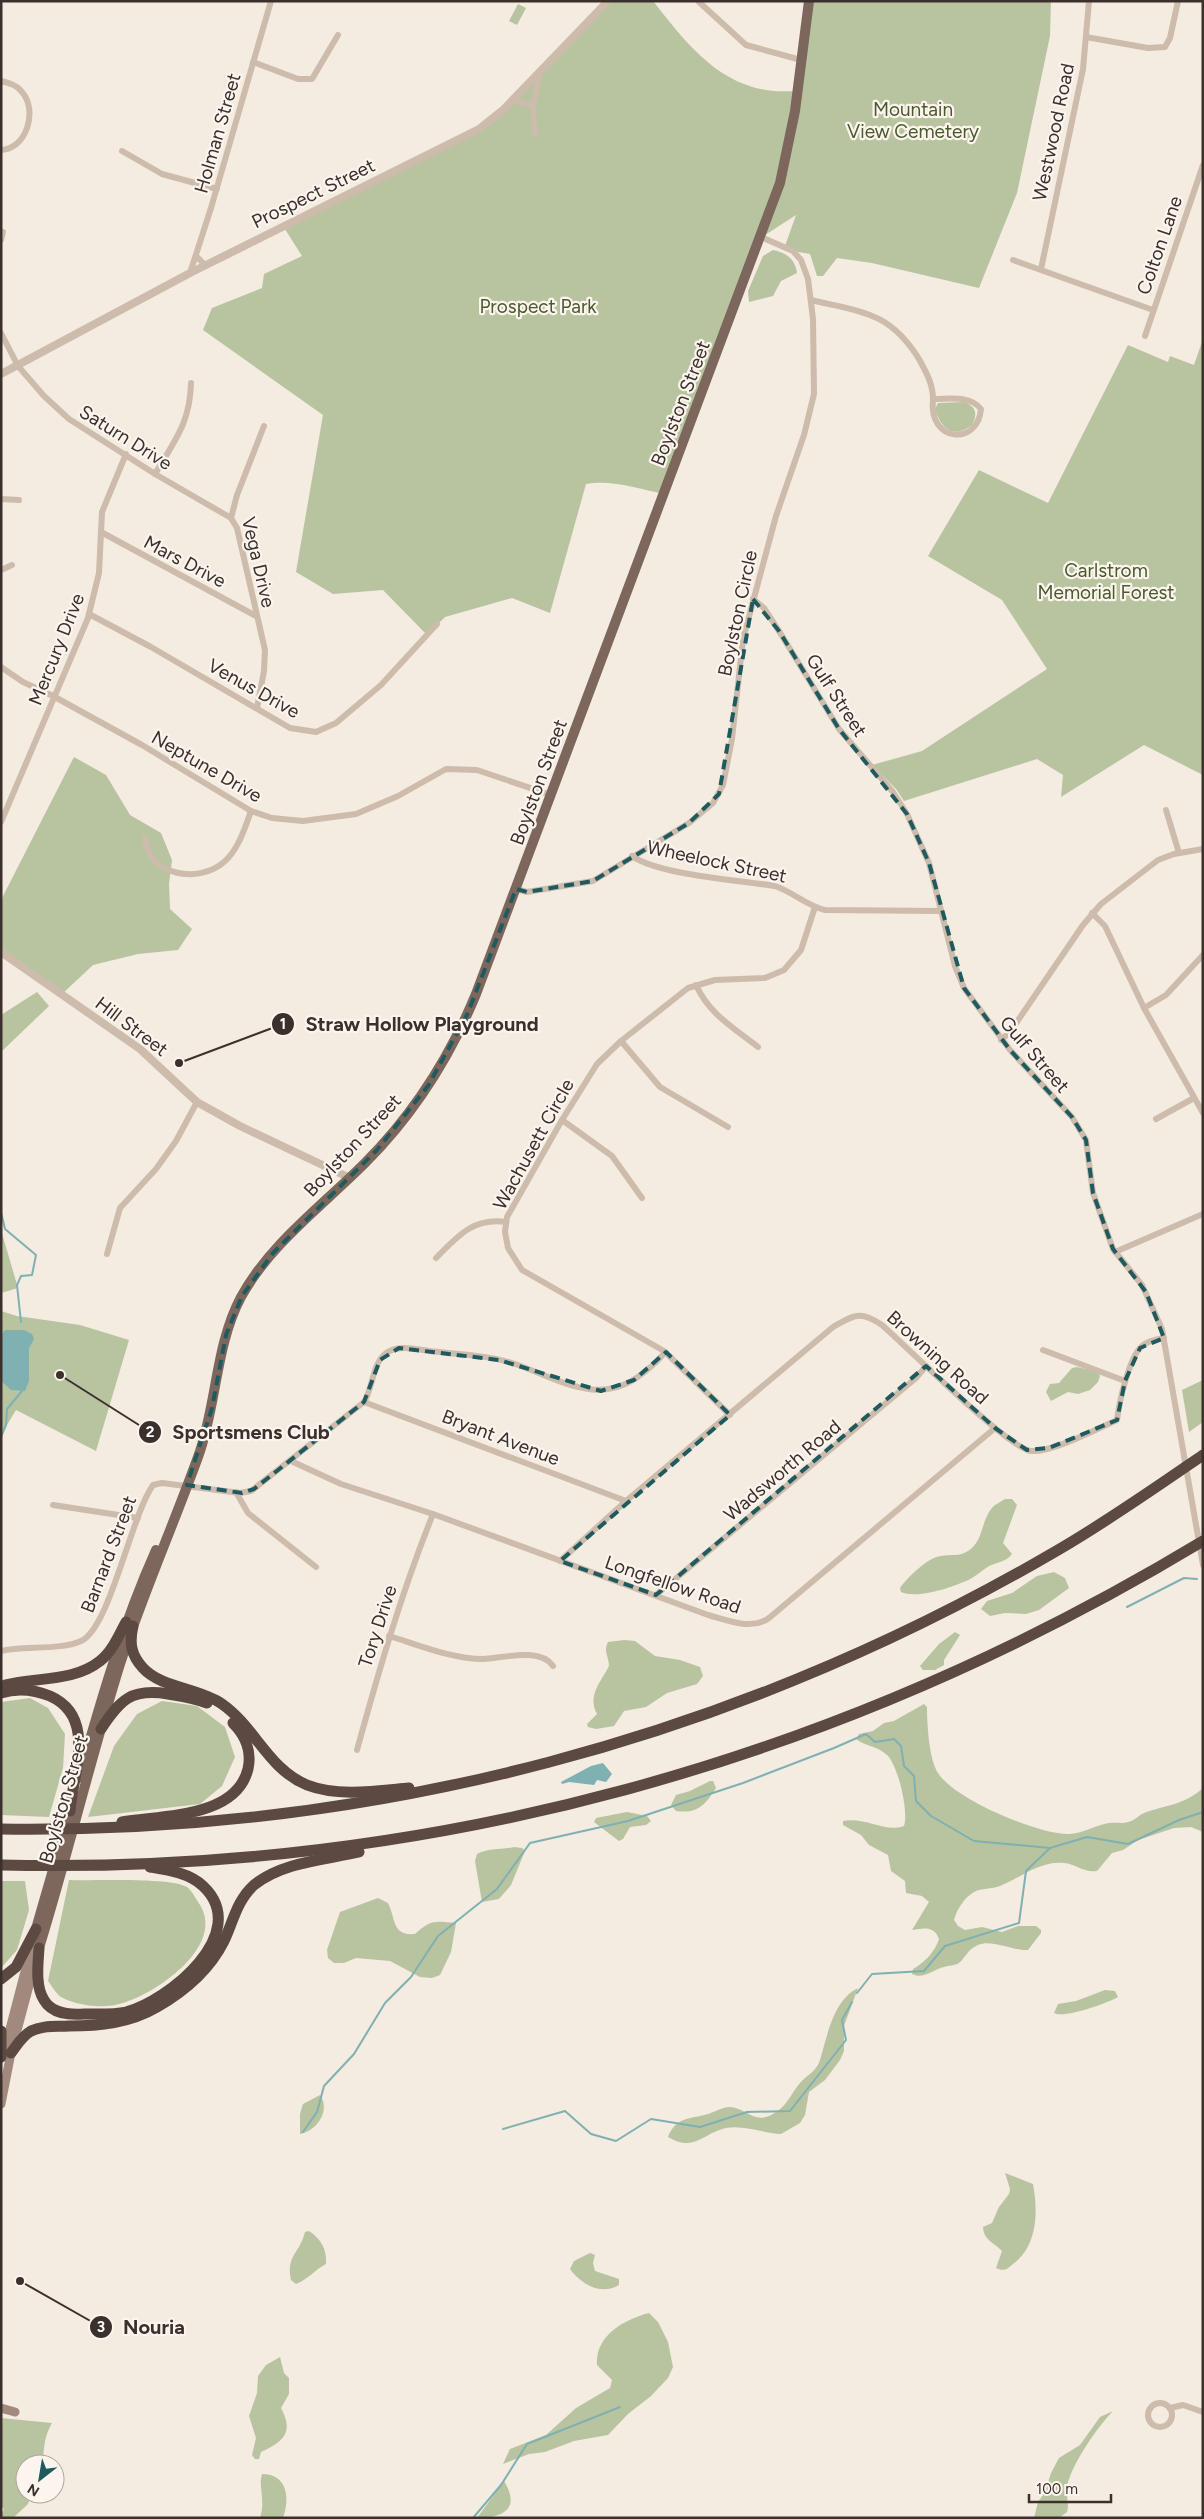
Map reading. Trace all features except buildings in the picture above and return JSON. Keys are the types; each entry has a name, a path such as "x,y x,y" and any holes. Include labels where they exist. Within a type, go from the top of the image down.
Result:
{"highway":[{"path":"1,1829 82,1830 164,1826 275,1816 367,1803 458,1785 565,1759 634,1739 718,1710 838,1662 927,1621 1005,1580 1084,1534 1202,1456"},
{"path":"4,2057 24,2036 35,2029 51,2026 114,2023 133,2018 168,2001 195,1981 208,1966 223,1942 244,1896 268,1876 302,1864 606,1795 698,1769 802,1734 924,1686 1012,1647 1099,1602 1203,1541"},
{"path":"130,1624 130,1643 134,1657 145,1670 155,1677 200,1692 222,1704 244,1724 278,1766 295,1780 313,1787 341,1791 458,1785"},
{"path":"1,1686 70,1675 92,1667 107,1654 130,1624"},
{"path":"1,1693 18,1690 39,1693 56,1699 69,1710 76,1722 80,1735 78,1787 70,1811"},
{"path":"82,1830 216,1806 237,1791 244,1780 249,1765 246,1743 235,1725 213,1706 190,1698 151,1692 137,1694 121,1702 101,1730"},
{"path":"1,1824 52,1830"},
{"path":"1,1865 136,1864 293,1853 439,1832"},
{"path":"39,1948 38,1977 40,1993 49,2007 62,2013 98,2014 126,2012 152,2002 185,1978 202,1960 213,1940 217,1921 213,1902 204,1887 191,1878 172,1871 136,1864"},
{"path":"1,1871 49,1866"},
{"path":"1,1979 16,1967 40,1930"},
{"path":"1,2031 4,2057"}],"main road":[{"name":"Boylston Street","path":"1,2104 4,2057 111,1667 130,1624 160,1541 177,1509 204,1438 226,1334 242,1296 273,1253 350,1178 400,1124 447,1056 471,1006 762,237 785,170 809,1"},
{"name":"Boylston Street","path":"78,1787 101,1730 130,1624"},
{"name":"Boylston Street","path":"4,2057 39,1948 40,1930 70,1811"},
{"path":"1,2408 15,2412"}],"street":[{"name":"Holman Street","path":"190,273 217,189 271,1"},
{"name":"Prospect Street","path":"1,374 205,265 479,129 513,100 608,1"},
{"path":"698,1 746,45 769,53 802,60"},
{"name":"Westwood Road","path":"1041,269 1080,83 1086,37 1088,1"},
{"path":"1086,37 1148,48 1165,47 1170,38 1178,1"},
{"path":"253,62 298,79 312,79 338,35"},
{"path":"535,134 533,106 540,72"},
{"path":"1,81 18,87 23,92 30,111 28,126 22,140 12,149 1,150"},
{"path":"513,100 533,106"},
{"path":"122,151 162,174 217,189"},
{"name":"Colton Lane","path":"1145,336 1203,165"},
{"path":"1,240 3,232"},
{"name":"Boylston Circle","path":"516,889 527,892 584,884 689,823 720,794 732,739 740,660 753,599 776,516 811,410 814,363 808,279 798,256 785,246 762,237"},
{"path":"196,256 205,265"},
{"path":"1013,260 1153,310"},
{"path":"811,300 867,313 888,323 906,339 927,372 933,392 932,416 942,430 950,434 960,434 970,431 976,425 981,410 971,400 933,399"},
{"name":"Saturn Drive","path":"1,334 18,366 44,396 69,420 126,454 155,474 231,518"},
{"path":"155,474 187,420 191,404 191,383"},
{"name":"Vega Drive","path":"257,708 264,671 265,650 236,528 231,518 237,495 264,426"},
{"name":"Mercury Drive","path":"1,822 89,614 99,573 105,500 126,454"},
{"path":"1,499 19,500"},
{"name":"Mars Drive","path":"101,532 256,616"},
{"path":"1,570 12,565"},
{"name":"Gulf Street","path":"753,599 764,608 839,730 900,802 919,838 929,863 959,981 1001,1040 1072,1117 1083,1134 1088,1149 1094,1198 1115,1252 1146,1292 1158,1317 1164,1338 1203,1565"},
{"name":"Venus Drive","path":"89,614 294,730 310,732 320,731 336,723 380,685 437,624"},
{"name":"Neptune Drive","path":"1,667 23,682 53,696 142,745 251,811 272,818 303,821 356,814 398,796 438,772 456,768 494,774 552,795"},
{"path":"1166,810 1179,853"},
{"path":"145,838 148,852 164,868 184,875 204,873 216,868 231,854 251,811"},
{"path":"1001,1040 1010,1032 1092,913 1111,895 1149,866 1179,853 1203,849"},
{"name":"Wheelock Street","path":"632,856 642,862 674,870 775,886 788,891 815,907 835,911 941,911"},
{"name":"Wachusett Circle","path":"730,1415 665,1352 522,1270 508,1248 506,1222 514,1202 595,1066 621,1041 676,996 696,985 715,980 760,979 784,970 801,950 815,907"},
{"path":"1092,913 1105,926 1144,1008 1203,1113"},
{"name":"Hill Street","path":"1,952 138,1047 197,1102 251,1131 350,1178"},
{"path":"1144,1008 1173,988 1203,955"},
{"path":"696,985 703,1000 712,1011 758,1046"},
{"path":"621,1041 660,1087 728,1127"},
{"path":"1156,1119 1194,1098"},
{"path":"107,1254 120,1208 156,1169 176,1141 197,1102"},
{"path":"562,1120 612,1156 642,1198"},
{"path":"1115,1252 1203,1214"},
{"path":"436,1258 470,1226 488,1221 506,1222"},
{"name":"Browning Road","path":"560,1561 626,1501 833,1327 854,1316 866,1316 882,1325 995,1428 1024,1450 1037,1451 1049,1448 1117,1420 1125,1381 1142,1346 1164,1338"},
{"path":"186,1485 236,1492 251,1491 364,1402 380,1360 386,1354 399,1348 499,1360 584,1389 601,1391 614,1389 634,1380 656,1363 665,1352"},
{"path":"1043,1350 1125,1381"},
{"name":"Wadsworth Road","path":"656,1596 916,1378 926,1366"},
{"name":"Bryant Avenue","path":"364,1402 626,1501"},
{"name":"Longfellow Road","path":"291,1461 342,1484 433,1514 656,1596 736,1623 754,1624 763,1622 995,1428"},
{"name":"Barnard Street","path":"1,1651 81,1642 89,1636 99,1621 152,1485 162,1482 186,1485"},
{"path":"236,1492 248,1513 316,1567"},
{"path":"53,1505 138,1518"},
{"name":"Tory Drive","path":"357,1750 389,1636 412,1566 433,1514"},
{"path":"389,1636 462,1656 481,1659 539,1657 550,1662 553,1666"},
{"path":"1170,2408 1183,2405 1203,2412"}],"highlighted area":[{"path":"753,599 779,631 839,729 907,814 929,863 964,988 1010,1050 1072,1117 1086,1140 1093,1193 1113,1249 1146,1292 1164,1338 1140,1348 1125,1381 1117,1420 1049,1448 1027,1450 995,1428 926,1366 656,1595 560,1561 730,1415 666,1352 634,1380 601,1391 499,1360 399,1348 380,1360 364,1402 254,1489 242,1493 187,1485 212,1408 226,1335 242,1296 273,1253 376,1151 428,1086 467,1015 516,889 527,892 593,881 689,823 719,794"}],"green space":[{"name":"Prospect Park","path":"608,1 653,1 688,44 702,57 731,78 766,90 797,91 809,1 1051,1 1050,36 1017,193 979,288 872,263 837,258 823,276 817,276 810,254 793,251 785,246 796,215 762,237 665,494 615,484 586,484 550,613 512,598 445,617 427,635 383,590 333,594 296,572 323,415 203,330 212,308 262,288 264,274 302,256 283,226 479,129"},
{"path":"518,4 526,8 517,25 509,21"},
{"path":"773,250 790,257 797,273 781,281 773,296 749,302 748,291 763,256"},
{"name":"Carlstrom Memorial Forest","path":"1203,339 1203,775 1144,745 1061,797 1063,775 1037,759 904,801 896,789 872,765 922,751 1047,669 1002,600 928,556 979,470 1048,503 1128,345 1168,362 1170,356 1194,365"},
{"path":"965,402 972,406 975,411 972,425 959,432 948,430 937,416 935,409 938,403"},
{"path":"74,757 106,775 130,815 161,833 172,860 169,884 170,909 192,929 178,950 138,954 93,965 62,994 1,952 1,900"},
{"path":"37,992 49,1006 1,1052 1,1015"},
{"path":"1,1230 18,1288 1,1293"},
{"path":"1,1311 17,1316 80,1325 129,1340 96,1451 16,1410 1,1435"},
{"path":"1077,1367 1098,1372 1100,1376 1098,1382 1090,1390 1078,1394 1068,1392 1051,1401 1046,1392 1050,1384 1059,1383 1072,1368"},
{"path":"1203,1380 1203,1422 1189,1432 1182,1390"},
{"path":"1005,1499 1012,1499 1017,1505 1003,1543 1012,1554 1010,1557 989,1566 969,1580 951,1587 934,1592 916,1594 901,1592 900,1588 908,1579 930,1560 941,1556 961,1554 973,1547 980,1536 988,1513 995,1505"},
{"path":"1054,1572 1065,1578 1069,1588 1039,1610 1026,1614 1005,1613 990,1616 981,1609 987,1601 1012,1593 1037,1576"},
{"path":"955,1632 960,1635 944,1660 944,1665 935,1670 923,1670 920,1666 939,1644"},
{"path":"635,1641 655,1656 680,1660 700,1667 703,1676 697,1684 667,1693 646,1707 624,1711 614,1726 596,1729 588,1727 587,1724 597,1714 594,1707 596,1689 609,1666 606,1651 608,1642"},
{"path":"30,1698 48,1708 65,1734 63,1768 49,1817 1,1815 1,1702"},
{"path":"162,1701 197,1706 225,1727 235,1757 222,1786 200,1804 88,1817 114,1746 137,1714"},
{"path":"924,1704 927,1707 932,1759 938,1773 961,1794 998,1814 1038,1829 1055,1833 1074,1834 1104,1824 1130,1821 1144,1813 1189,1798 1203,1788 1203,1832 1191,1827 1174,1828 1138,1840 1123,1850 1112,1853 1097,1871 1088,1871 1064,1863 1047,1864 1000,1886 970,1894 961,1904 954,1920 958,1926 965,1930 982,1927 1002,1932 1018,1926 1036,1926 1041,1930 1041,1933 1028,1950 990,1943 978,1945 971,1949 957,1964 916,1976 912,1974 913,1969 932,1953 939,1939 929,1929 912,1930 929,1902 922,1896 906,1893 905,1881 891,1871 888,1855 869,1845 861,1835 843,1825 843,1821 860,1821 889,1828 904,1826 905,1810 902,1789 891,1760 883,1752 856,1739 859,1734 873,1731 884,1723 894,1721"},
{"path":"713,1781 716,1788 700,1807 684,1812 676,1811 671,1805 676,1795 690,1791"},
{"path":"627,1812 647,1816 651,1821 646,1825 630,1827 623,1839 619,1841 594,1822 596,1818"},
{"path":"514,1847 522,1848 525,1851 511,1885 499,1899 482,1902 475,1861 477,1854"},
{"path":"69,1880 148,1881 178,1884 187,1887 198,1902 205,1918 204,1933 197,1949 186,1963 156,1988 126,2002 111,2006 95,2006 70,2001 61,1997 48,1981"},
{"path":"1,1881 25,1881 29,1910 17,1950 1,1968"},
{"path":"378,1898 388,1903 398,1929 407,1934 415,1934 429,1923 456,1923 451,1952 440,1975 432,1978 420,1977 390,1961 356,1958 344,1963 334,1963 328,1958 327,1950 340,1912"},
{"path":"858,1988 844,2026 844,2051 840,2060 825,2080 809,2092 805,2115 800,2123 781,2134 733,2127 718,2130 692,2143 677,2141 668,2137 675,2125 680,2122 724,2108 737,2108 758,2117 771,2115 779,2110 800,2083 817,2067 837,2010 842,2001"},
{"path":"1105,1990 1115,1991 1118,1997 1076,2012 1066,2014 1054,2013 1058,2004 1076,2001"},
{"path":"320,2095 324,2107 320,2119 312,2129 300,2134 300,2114 303,2104"},
{"path":"1005,2173 1033,2184 1036,2205 1032,2238 1027,2248 1021,2257 1007,2269 1002,2270 996,2268 1002,2251 987,2238 983,2227 992,2223 999,2207 1009,2194 1010,2189"},
{"path":"309,2231 317,2237 322,2245 326,2264 296,2284 291,2280 290,2265 305,2232"},
{"path":"590,2253 595,2255 593,2263 595,2271 619,2279 619,2285 612,2288 598,2289 586,2284 570,2269 574,2261"},
{"path":"649,2313 658,2322 668,2342 673,2367 668,2378 651,2396 628,2414 608,2435 574,2441 545,2452 529,2454 503,2464 510,2449 546,2435 576,2408 610,2388 612,2380 597,2365 601,2346 612,2331 630,2320"},
{"path":"280,2357 284,2373 289,2378 289,2394 281,2408 287,2424 286,2430 281,2440 261,2452 259,2459 255,2459 252,2455 256,2438 249,2416 257,2393 258,2376 266,2365"},
{"path":"1113,2411 1093,2436 1070,2476 1067,2485 1067,2512 1059,2518 1034,2518 1038,2502 1045,2492 1051,2473 1059,2458 1080,2445 1100,2417"},
{"path":"1,2418 52,2423 46,2439 44,2454 15,2454 15,2504 28,2504 13,2518 3,2518 1,2515 4,2509 1,2506"},
{"path":"262,2474 277,2478 285,2489 286,2503 283,2518 260,2518 262,2512"},
{"path":"504,2481 511,2499 507,2510 495,2516 477,2518"}],"water":[{"path":"5,1330 24,1330 32,1334 34,1339 29,1348 29,1381 25,1391 11,1390 1,1381 1,1335"},
{"path":"603,1763 612,1774 606,1782 597,1780 594,1785 569,1782 562,1784 561,1782 591,1766"}],"waterway":[{"path":"1,1212 5,1229 36,1255 32,1275 21,1276 17,1285 21,1322"},
{"path":"1,1437 6,1425 7,1409 22,1391"},
{"path":"1127,1607 1184,1578 1197,1579"},
{"path":"303,2132 317,2112 324,2086 354,2054 385,2003 411,1977 438,1936 497,1889 530,1843 628,1821 743,1783 866,1734 875,1742 894,1739 901,1746 904,1766 914,1776 916,1801 931,1816 974,1841 1050,1848"},
{"path":"857,1993 872,1974 924,1971 945,1946 1019,1923 1026,1871 1050,1848 1087,1837 1128,1844 1179,1820 1203,1812"},
{"path":"503,2129 565,2111 591,2134 616,2141 651,2119 700,2127 747,2112 790,2111 846,2040 842,2020 852,2002"},
{"path":"473,2518 501,2485 527,2444 620,2407"}],"place":[{"name":"Straw Hollow Playground","path":"179,1063"},
{"name":"Sportsmens Club","path":"60,1375"},
{"name":"Nouria","path":"20,2281"}],"park label":[{"name":"Mountain View Cemetery","path":"913,120"}]}
